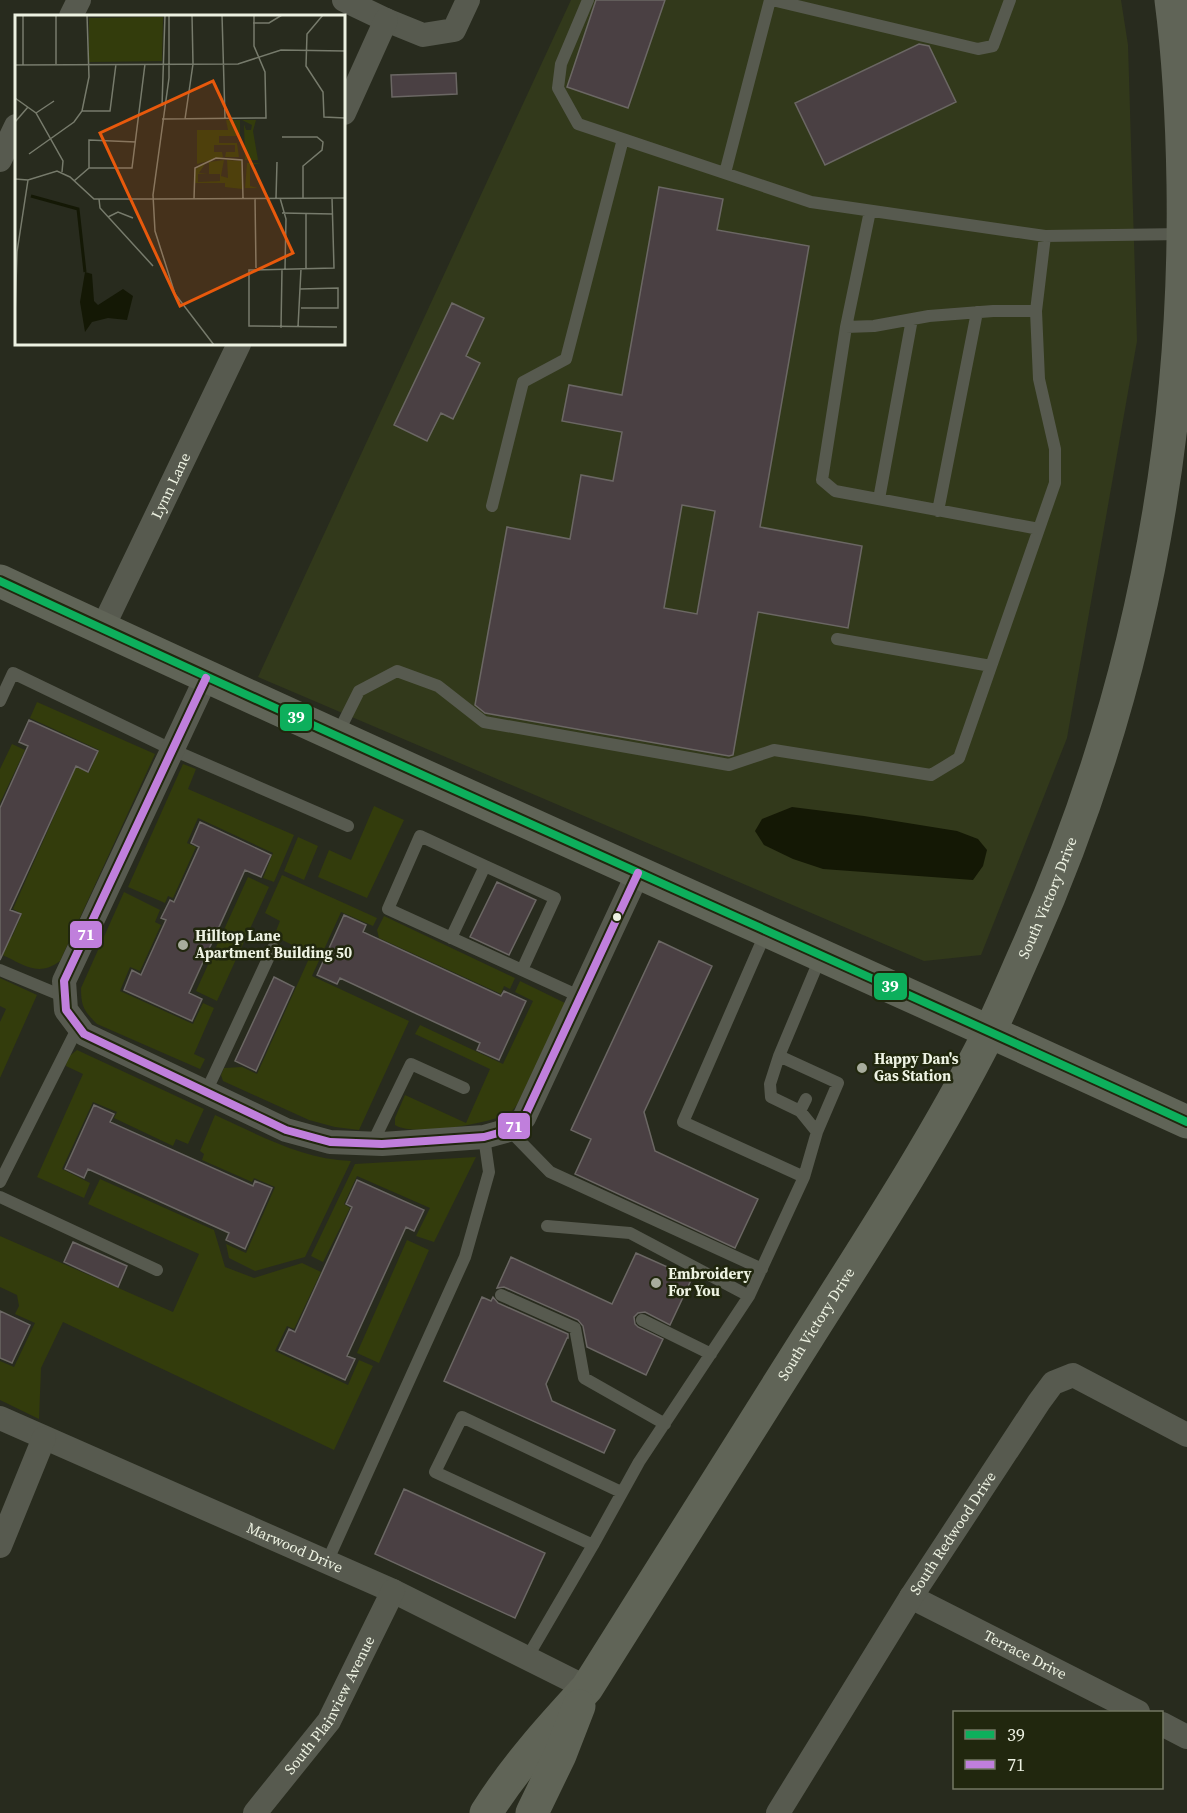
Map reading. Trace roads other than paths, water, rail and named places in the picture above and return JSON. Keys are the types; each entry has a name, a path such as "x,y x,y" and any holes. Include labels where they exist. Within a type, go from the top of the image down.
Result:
{"main road":[{"name":"South Victory Drive","path":"532,1813 560,1755 587,1688 922,1156 990,1031 1042,915 1085,806 1122,687 1139,619 1166,480 1175,405 1184,270 1184,234 1178,46 1171,0"},
{"path":"0,581 206,678 1187,1122"},
{"name":"South Victory Drive","path":"486,1813 503,1785 536,1743 587,1688"}],"street":[{"path":"72,15 79,0"},
{"path":"344,0 423,35 454,30 468,0"},
{"path":"345,111 386,20"},
{"path":"0,160 15,128"},
{"name":"Lynn Lane","path":"102,629 239,345"},
{"path":"206,678 64,981 66,1010 84,1034 286,1130 330,1142 372,1144 484,1137 509,1130 524,1119 638,873"},
{"name":"South Redwood Drive","path":"778,1813 911,1597 1053,1383 1074,1375 1187,1435"},
{"name":"Marwood Drive","path":"0,1418 393,1591 587,1688"},
{"path":"0,1546 44,1438"},
{"name":"South Plainview Avenue","path":"255,1813 329,1721 393,1591"},
{"name":"Terrace Drive","path":"911,1597 1134,1711"},
{"path":"1163,1725 1187,1737"}],"lane":[{"path":"588,0 561,64 558,88 578,124 811,202 1045,236 1184,234"},
{"path":"725,173 771,0 978,49 993,46 1010,0"},
{"path":"492,506 523,382 566,359 623,139"},
{"path":"870,211 846,327 822,480 835,491 1039,529"},
{"path":"336,736 359,691 397,671 438,686 484,722 729,765 774,750 931,775 959,758 1055,483 1055,450 1039,379 1036,311 1045,236"},
{"path":"846,327 874,326 928,315 1036,311"},
{"path":"938,511 977,312"},
{"path":"879,500 912,319"},
{"path":"837,639 991,666"},
{"path":"0,701 13,673 173,750 348,826"},
{"path":"522,970 555,897 420,836 388,909 581,997"},
{"path":"451,938 485,866"},
{"path":"766,930 683,1122 804,1177"},
{"path":"206,1092 273,948"},
{"path":"817,1132 800,1111 771,1097 770,1084 779,1056 821,955"},
{"path":"0,970 65,997"},
{"path":"0,1182 78,1027"},
{"path":"527,1658 639,1462 750,1296 804,1177 817,1132 838,1083 816,1076 779,1056"},
{"path":"372,1144 411,1064 464,1088"},
{"path":"800,1111 806,1099"},
{"path":"509,1130 550,1173 762,1269"},
{"path":"327,1562 465,1257 489,1172 484,1137"},
{"path":"0,1197 157,1270"},
{"path":"547,1226 630,1233 750,1296"},
{"path":"501,1295 575,1328 584,1378 665,1424"},
{"path":"642,1320 711,1354"},
{"path":"593,1545 435,1472 462,1417 621,1492"}],"place":[{"name":"Hilltop Lane Apartment Building 50","path":"183,945"},
{"name":"Happy Dan's Gas Station","path":"862,1068"},
{"name":"Embroidery For You","path":"656,1283"}]}
